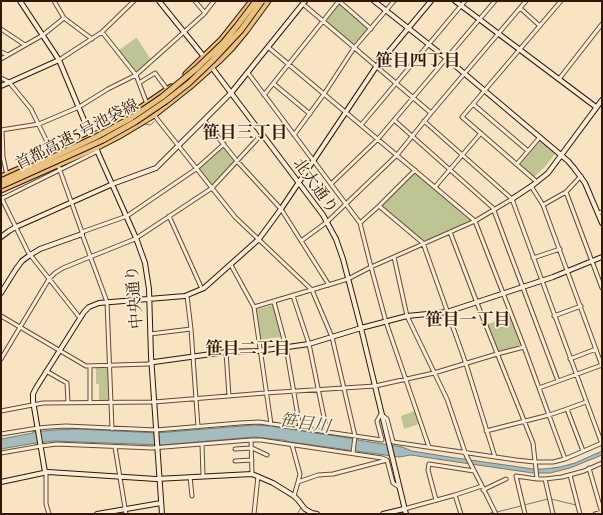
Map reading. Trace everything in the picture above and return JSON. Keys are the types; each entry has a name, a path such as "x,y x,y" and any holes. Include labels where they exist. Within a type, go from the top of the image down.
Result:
{"highway":[{"path":"165,99 167,89 184,76 222,39 252,1"},
{"path":"221,48 259,1"},
{"name":"首都高速5号池袋線","path":"1,181 96,137 131,118 162,97 186,79 218,48 259,1"},
{"name":"首都高速5号池袋線","path":"1,186 103,140 166,102 212,61 241,30 259,1"},
{"path":"102,137 151,105 192,85 232,48 268,1"},
{"path":"1,190 97,150 132,129 155,114 165,99 196,73"},
{"path":"1,177 91,137 154,102 157,104 158,108 155,114"},
{"path":"1,181 79,148 1,186"}],"street":[{"name":"中央通り","path":"21,1 60,60 91,137 136,238 147,269 151,363 157,448"},
{"path":"54,1 64,18 92,39"},
{"path":"1,86 60,60 102,32 134,1"},
{"name":"北大通り","path":"159,1 204,57 299,183 327,222 334,235 340,249 361,328 399,487"},
{"path":"195,1 205,13"},
{"path":"7,175 3,157 2,130 39,124 79,107 108,89 136,75 205,13 214,1"},
{"path":"264,94 274,84 288,64 339,1 371,29"},
{"path":"374,1 446,58 561,155 581,176 600,213 602,223"},
{"path":"294,135 324,94 354,48 394,1"},
{"path":"49,514 46,504 46,475 34,405 34,391 84,312 90,307 99,303 187,296 203,290 231,265 259,239 299,183 376,67 431,1"},
{"path":"455,1 596,107"},
{"path":"361,125 465,1"},
{"path":"331,184 378,139 495,1"},
{"path":"301,241 327,222 397,155 526,1"},
{"path":"537,182 462,117 561,1"},
{"path":"1,237 16,227 72,202 113,184 156,168 231,93 304,2 323,21 431,113"},
{"path":"520,8 540,26"},
{"path":"1,59 44,35 64,18"},
{"path":"559,79 602,24"},
{"path":"1,28 25,45"},
{"path":"102,32 136,75 151,105"},
{"path":"268,47 475,221 524,347 565,459"},
{"path":"1,52 8,55"},
{"path":"139,83 155,73 167,89"},
{"path":"248,73 360,223 386,322 429,447"},
{"path":"1,78 9,82 31,109 53,154"},
{"path":"274,84 310,114"},
{"path":"254,308 348,279 423,243 475,221 531,186 548,173 602,100"},
{"path":"473,104 528,151"},
{"path":"155,114 178,146 235,217 312,290 332,337 355,437 353,453"},
{"path":"204,120 237,161 281,209 329,285"},
{"path":"394,120 494,209 558,382"},
{"path":"1,434 38,428 66,426 156,431 259,422 382,440 377,421 381,414 387,419 393,442 466,454 535,463 553,462 565,459 602,444 512,198 424,121"},
{"path":"435,187 481,133"},
{"path":"1,359 49,279 55,273 63,268 136,238 212,188 262,134"},
{"path":"517,164 540,137"},
{"path":"1,293 19,265 30,255 40,249 126,216 196,169 224,144"},
{"path":"80,318 30,255 1,198 60,170 97,150"},
{"path":"58,165 106,302 112,429"},
{"path":"360,223 415,170"},
{"path":"543,205 566,192 581,176"},
{"path":"531,186 543,205 602,365 539,388"},
{"path":"566,192 602,288"},
{"path":"379,206 423,243 466,364 495,457"},
{"path":"169,216 203,290"},
{"path":"450,232 533,443 537,478"},
{"path":"533,258 560,249"},
{"path":"394,257 407,316 447,399 473,470 496,514"},
{"path":"1,316 86,366 148,364 193,356 226,352 260,352 309,344 407,316 447,312 542,281 602,257"},
{"path":"231,265 254,308 271,424"},
{"path":"187,296 191,329 198,427"},
{"path":"293,296 309,344 327,432"},
{"path":"274,302 286,347 300,428"},
{"path":"554,316 580,306"},
{"path":"150,334 191,329"},
{"path":"1,411 43,403 154,402 375,386 434,373 524,347"},
{"path":"570,359 596,350"},
{"path":"226,352 229,396"},
{"path":"90,366 90,403"},
{"path":"46,371 67,383 68,403"},
{"path":"486,431 549,415 586,402"},
{"path":"568,409 583,452"},
{"path":"250,440 252,474"},
{"path":"1,453 41,445 56,444 157,448 262,440 353,453 387,460"},
{"path":"202,444 204,476"},
{"path":"292,445 300,474 294,496"},
{"path":"115,447 126,512"},
{"path":"157,448 162,514"},
{"path":"235,449 252,448 267,455"},
{"path":"235,460 252,460"},
{"path":"298,482 318,475 333,474 387,460"},
{"path":"387,460 392,482 399,487 406,514"},
{"path":"525,514 516,476 545,479 570,475 602,463"},
{"path":"436,500 428,470 429,464 473,470"},
{"path":"589,468 602,513 595,514"},
{"path":"1,482 45,472 159,479 252,474 273,483 294,496 305,509 312,513 318,514"},
{"path":"570,475 580,514"},
{"path":"254,514 258,476"},
{"path":"190,477 192,496"},
{"path":"383,514 483,488 506,479"},
{"path":"545,479 553,514"},
{"path":"455,495 460,514"},
{"path":"97,514 126,512 161,503"}],"green space":[{"path":"340,4 368,28 355,45 353,45 326,20"},
{"path":"136,38 151,60 137,71 119,51"},
{"path":"539,141 541,141 555,154 544,168 534,177 520,165 520,163"},
{"path":"222,147 224,147 235,162 212,185 198,170"},
{"path":"415,170 475,221 423,243 379,206"},
{"path":"273,305 281,337 259,340 255,310"},
{"path":"511,317 522,346 498,353 487,324"},
{"path":"108,366 110,401 99,402 99,384 96,384 96,367"},
{"path":"415,411 419,424 404,429 401,416"}],"water":[{"name":"笹目川","path":"254,424 270,425 356,439 358,438 358,440 402,447 412,451 533,469 560,467 575,463 602,451 602,455 570,468 550,473 533,473 411,455 399,457 254,437 163,445 54,441 1,449 1,439 33,433 33,431 79,429 156,433"}],"waterway":[{"path":"100,149 145,124 150,125 154,122"},
{"path":"524,505 548,499"},
{"path":"551,499 576,505"},
{"path":"497,512 521,506"},
{"path":"297,514 301,508"},
{"path":"487,514 494,512"}],"district":[{"name":"笹目四丁目","path":"418,61"},
{"name":"笹目三丁目","path":"245,133"},
{"name":"笹目一丁目","path":"468,320"},
{"name":"笹目二丁目","path":"248,349"}]}
